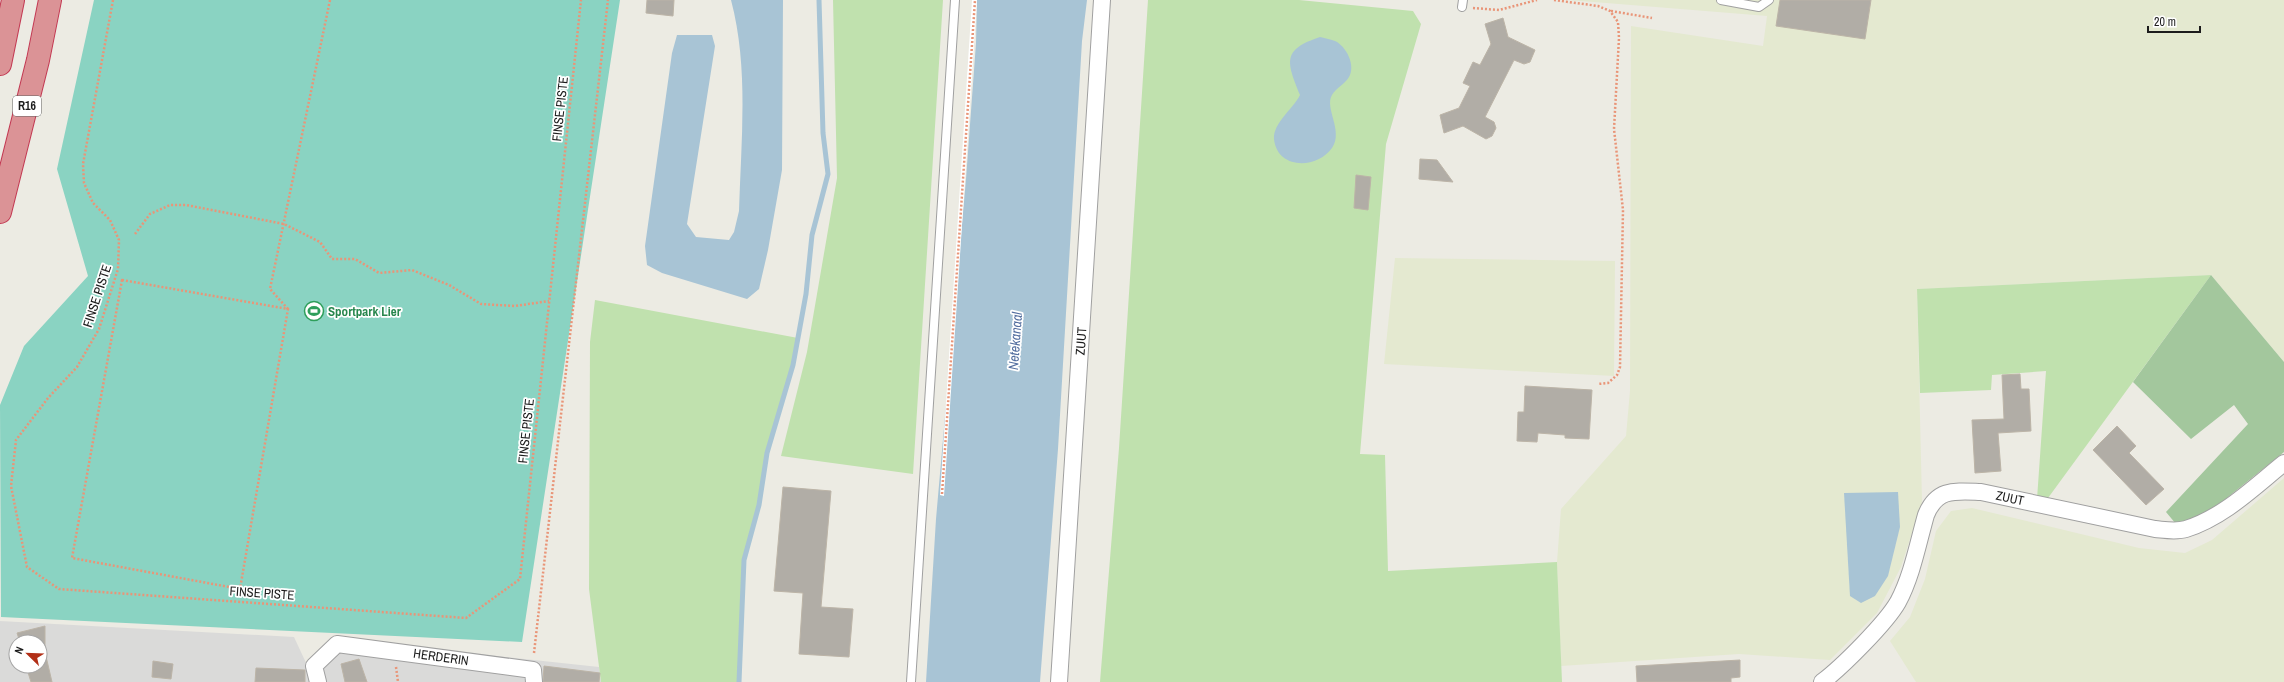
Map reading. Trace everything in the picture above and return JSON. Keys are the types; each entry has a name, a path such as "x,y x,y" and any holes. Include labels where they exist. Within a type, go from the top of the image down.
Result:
{"highway":[{"path":"0,64 13,0"},
{"name":"R16","path":"0,212 38,60 50,0"}],"street":[{"name":"ZUUT","path":"1059,682 1102,0"},
{"name":"ZUUT","path":"1822,682 1867,638 1897,603 1931,503 1942,495 1955,491 1981,492 2155,529 2173,531 2186,529 2208,519 2236,502 2284,463"},
{"name":"HERDERIN","path":"318,682 314,666 337,644 533,676"}],"lane":[{"path":"911,682 955,0"},
{"path":"1721,0 1759,6 1769,0"}],"path":[{"name":"FINSE PISTE","path":"112,0 83,164 84,183 93,203 110,220 119,240 118,269 98,329 77,367 48,398 16,440 11,486 27,567 59,589 466,618 520,579 581,0"},
{"path":"288,309 270,289 330,0"},
{"path":"533,676 608,0"},
{"path":"942,494 975,0"},
{"path":"1463,4 1499,10 1537,0"},
{"path":"1554,0 1598,6 1610,11 1652,18"},
{"path":"1598,384 1608,383 1617,375 1620,367 1623,210 1614,129 1619,38 1618,22 1610,11"},
{"path":"135,234 150,214 170,205 186,205 284,224 320,242 332,259 355,259 379,273 412,270 449,285 481,304 515,306 550,301"},
{"path":"122,280 288,309 240,589 72,558 122,280"}],"shaded area":[{"name":"Sportpark Lier","path":"94,0 620,0 522,642 1,617 0,405 24,346 88,276 57,169"},
{"path":"0,621 294,637 307,665 335,639 599,667 601,682 0,682"}],"green space":[{"path":"833,0 943,0 913,474 781,456 807,352 837,178"},
{"path":"1148,0 1299,0 1413,11 1421,24 1386,144 1360,454 1385,455 1388,571 1557,562 1562,682 1100,682 1119,448"},
{"path":"1569,0 2284,0 2284,362 2211,275 1917,289 1922,502 1901,567 1877,613 1830,660 1739,654 1561,666 1557,562 1561,509 1626,436 1630,391 1631,26 1763,46 1767,16"},
{"path":"1395,258 1615,261 1614,376 1384,364"},
{"path":"2211,275 2048,498 2037,499 2046,371 1992,375 1991,390 1920,393 1917,289"},
{"path":"2211,275 2284,362 2284,452 2207,514 2176,524 2166,512 2248,424 2234,405 2191,439 2133,382"},
{"path":"595,300 798,338 793,365 767,453 759,505 744,560 739,682 601,682 589,589 590,342"},
{"path":"2284,478 2284,682 1916,682 1890,641 1910,617 1925,579 1936,531 1951,511 1972,508 2139,548 2185,553 2212,540"}],"water":[{"path":"731,0 783,0 782,170 768,250 759,289 747,299 662,273 647,265 645,246 672,53 677,35 712,35 715,46 687,224 696,237 729,240 734,232 739,211 742,78 737,26"},
{"name":"Netekanaal","path":"977,0 1087,0 1082,41 1058,449 1040,682 926,682 936,519 966,179 976,43"},
{"path":"1320,37 1335,41 1343,47 1351,62 1351,72 1349,77 1332,95 1330,100 1336,134 1332,148 1317,160 1307,163 1298,163 1289,161 1282,156 1277,149 1274,139 1275,133 1280,122 1300,95 1292,74 1290,58 1293,52 1299,47"},
{"path":"1898,492 1900,527 1888,576 1875,596 1861,603 1850,596 1844,493"}],"pier":[{"path":"972,0 977,0 944,496 940,495"}],"building":[{"path":"647,0 674,0 673,16 646,13"},
{"path":"1780,0 1871,0 1865,39 1776,26"},
{"path":"1503,18 1508,37 1535,50 1530,62 1524,64 1514,60 1485,117 1494,122 1496,128 1492,136 1486,139 1463,126 1444,133 1440,115 1459,108 1470,86 1463,83 1473,62 1480,65 1491,44 1485,24"},
{"path":"1420,159 1437,160 1453,182 1419,179"},
{"path":"1356,175 1371,177 1368,210 1354,208"},
{"path":"2020,374 2021,389 2029,389 2031,431 1998,433 2001,471 1975,473 1972,420 2004,419 2002,375"},
{"path":"1525,386 1592,390 1589,439 1565,438 1565,435 1538,433 1537,442 1517,441 1518,412 1524,412"},
{"path":"2117,426 2136,446 2129,453 2164,489 2146,505 2093,450"},
{"path":"783,487 831,491 821,607 853,609 849,657 799,654 803,593 774,591"},
{"path":"45,626 45,634 17,633"},
{"path":"359,659 367,682 345,682 341,664"},
{"path":"1740,660 1740,677 1731,678 1731,682 1637,682 1636,666"},
{"path":"153,661 173,664 171,679 152,677"},
{"path":"48,665 52,682 31,682 28,674 48,674"},
{"path":"544,666 600,673 599,682 543,682"},
{"path":"256,668 305,670 305,682 255,682"}],"waterway":[{"path":"739,682 744,560 759,505 767,453 793,365 806,294 812,235 828,174 823,133 819,0"}],"place":[{"name":"Sportpark Lier","path":"314,311"}]}
